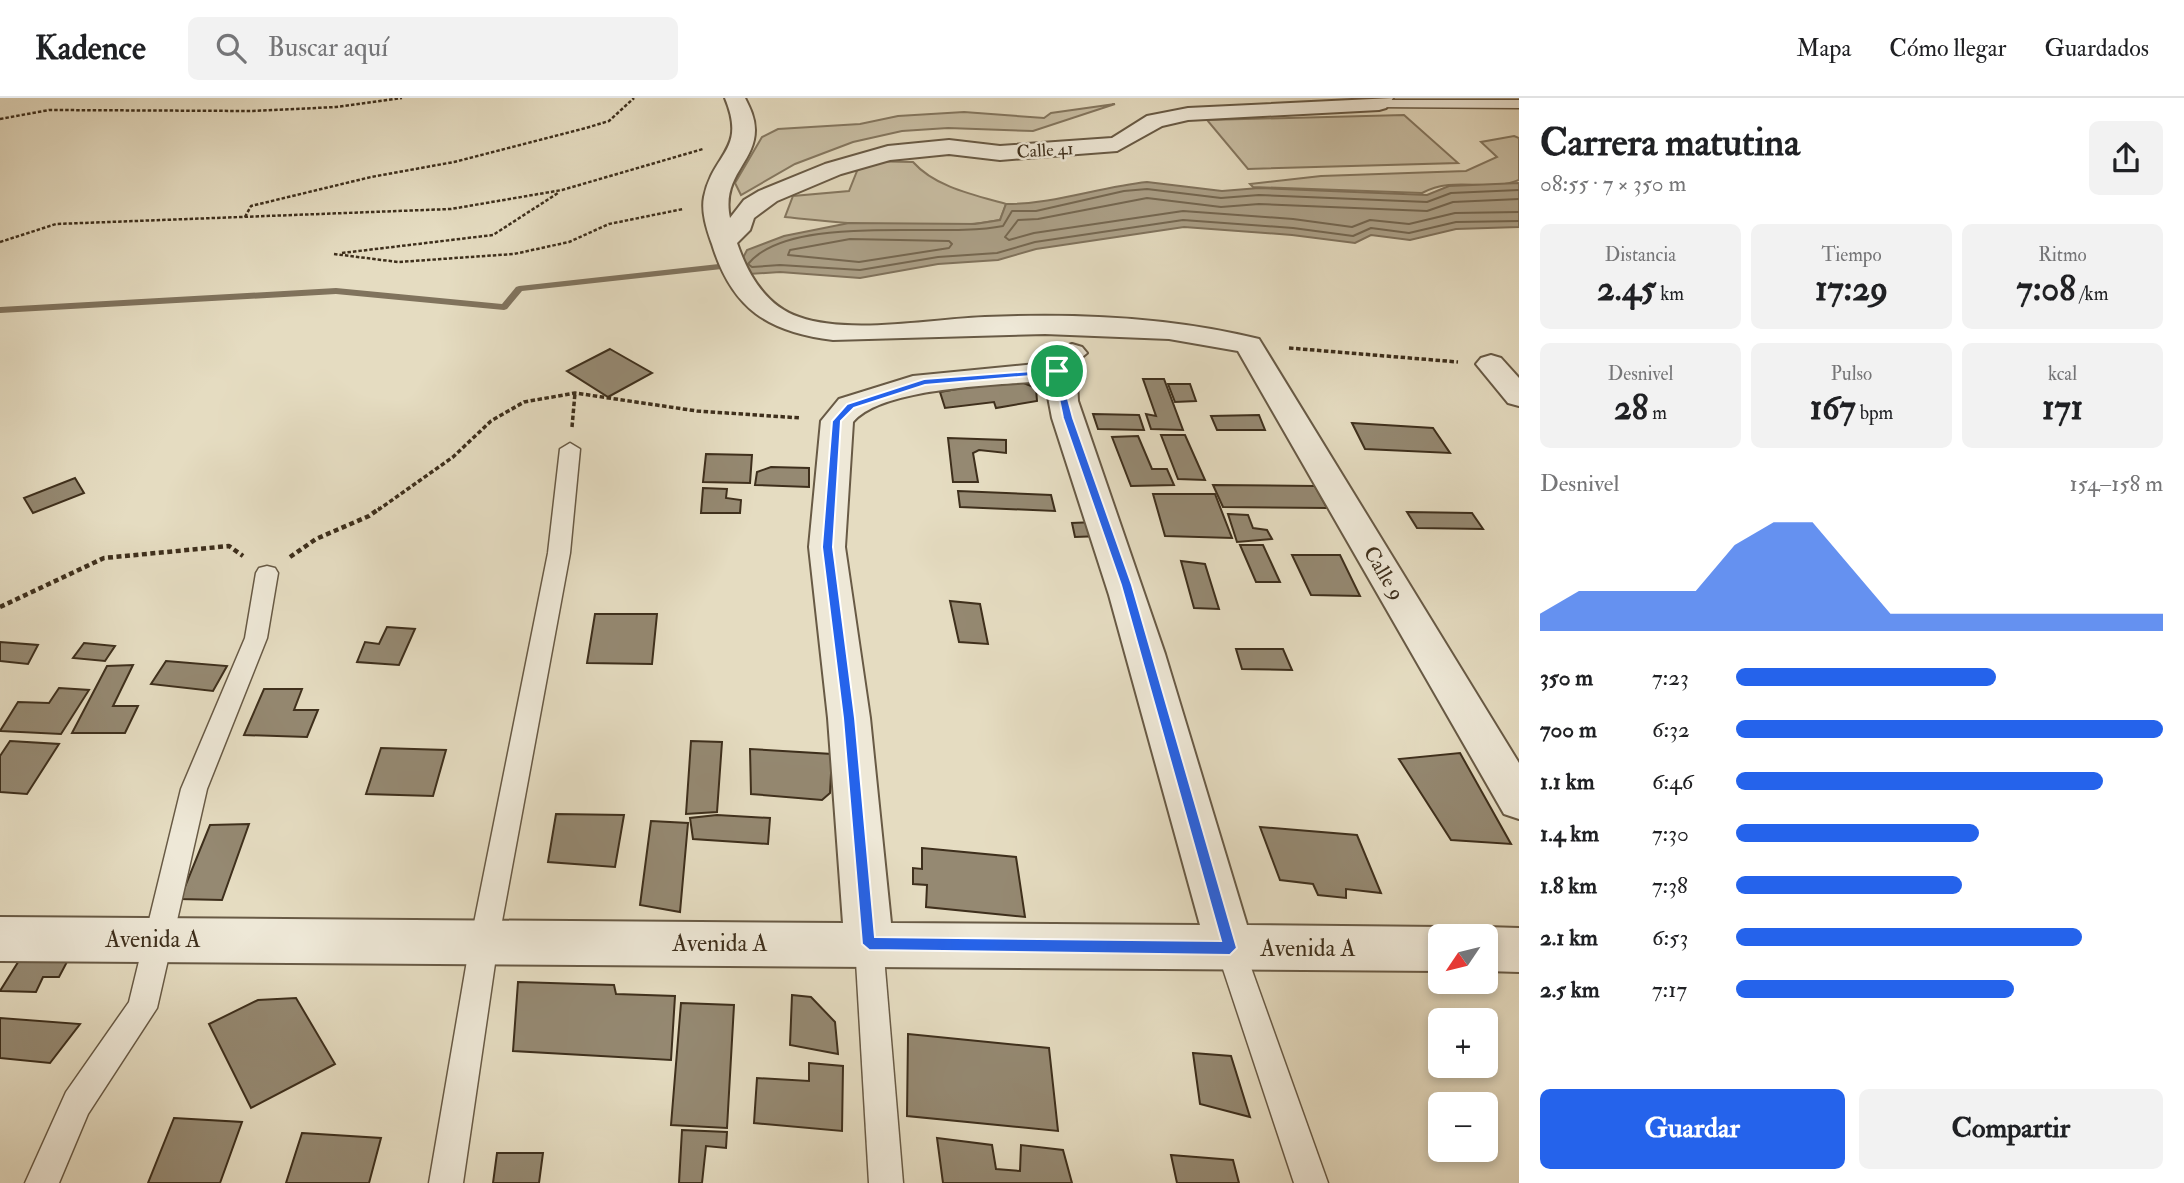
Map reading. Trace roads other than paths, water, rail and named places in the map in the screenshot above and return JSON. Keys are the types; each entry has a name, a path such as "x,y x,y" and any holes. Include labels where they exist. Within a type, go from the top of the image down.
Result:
{"street":[{"path":"735,98 742,110 746,138 722,179 714,202 731,259 763,309 790,324 827,332 1008,324 1128,328 1130,340 1112,349 1073,352 1062,357 1057,371 1068,418 1126,585 1230,948"},
{"name":"Calle 41","path":"731,259 743,215 753,205 833,169 888,153 949,147 1000,153 1116,144 1155,121 1188,114 1381,101"},
{"name":"Calle 9","path":"1128,328 1214,335 1250,345 1519,802"},
{"path":"1491,364 1519,397"},
{"path":"869,944 849,718 827,547 837,421 850,406 924,382 1057,371"},
{"name":"Avenida A","path":"0,939 1428,949"},
{"path":"1498,949 1519,950"}],"lane":[{"path":"1381,101 1519,104"},
{"path":"446,1183 484,943 559,553 570,449"},
{"path":"42,1183 77,1103 142,1008 194,789 256,638 267,573"},
{"path":"869,944 886,1183"},
{"path":"1230,948 1311,1183"}],"water":[{"path":"1147,182 1222,191 1259,188 1427,195 1449,186 1519,183 1519,227 1456,229 1410,240 1371,235 1355,243 1184,227 1036,249 998,260 938,264 860,278 780,272 734,275 747,250 784,236 849,223 975,224 1000,220 1006,204 1042,201"}],"waterway":[{"path":"0,310 336,291 504,307 519,289 737,265"}]}
